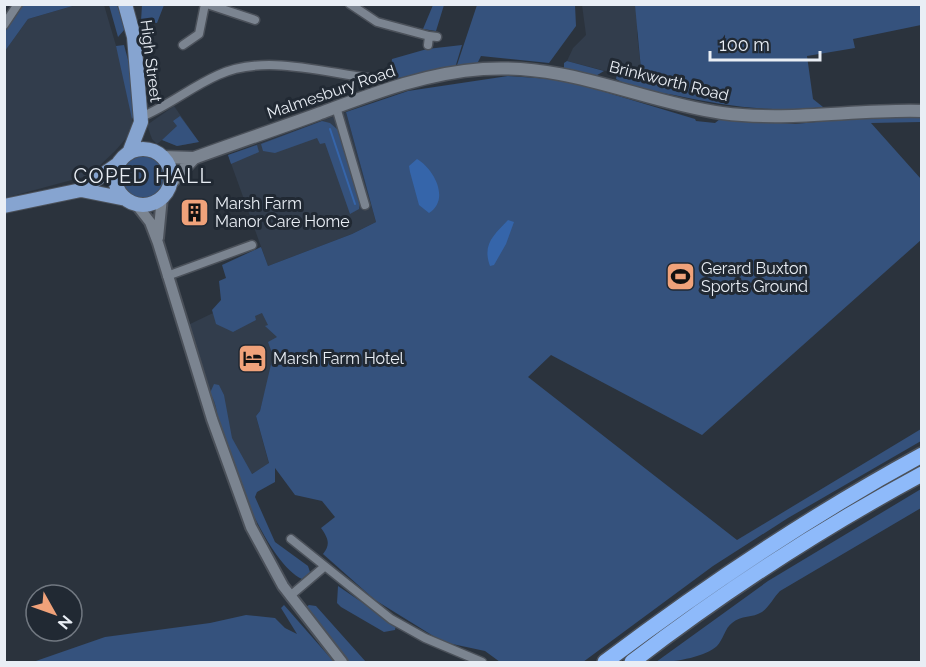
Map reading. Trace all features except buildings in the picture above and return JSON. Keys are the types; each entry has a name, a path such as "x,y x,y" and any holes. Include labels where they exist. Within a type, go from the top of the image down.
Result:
{"highway":[{"path":"605,663 732,570 827,509 921,454"},
{"path":"632,663 726,592 834,524 921,474"}],"main road":[{"name":"High Street","path":"125,4 134,37 141,120 159,154"},
{"name":"Brinkworth Road","path":"482,69 522,68 556,71 675,103 746,115 804,117 921,111"},
{"name":"Malmesbury Road","path":"194,158 423,78 482,69"},
{"name":"High Street","path":"129,153 141,120"},
{"path":"4,206 81,190 118,164 129,153 142,149 159,154 194,158"},
{"path":"159,154 170,169 171,183"},
{"path":"81,190 150,204 162,197 171,183 194,158"},
{"path":"118,164 116,183 131,201"}],"street":[{"path":"4,25 18,4"},
{"path":"183,45 199,34 206,4 220,6 255,20"},
{"path":"350,4 377,22 431,39"},
{"path":"141,120 209,79 235,68 270,66 369,78"},
{"path":"336,107 365,205"},
{"path":"158,243 162,197"},
{"path":"131,201 150,222 158,243 244,510 263,551 290,596 342,663"},
{"path":"167,276 252,245"},
{"path":"291,539 373,606 404,627 482,663"},
{"path":"290,596 324,567"}],"shaded area":[{"path":"22,5 76,5 28,19 5,51 5,32"},
{"path":"76,5 104,5 132,108 132,124 128,136 96,169 83,177 5,198 5,51 28,19"},
{"path":"109,5 117,5 125,29 118,37"},
{"path":"142,5 164,5 157,23 141,21"},
{"path":"433,5 444,5 436,31 423,29"},
{"path":"477,5 575,5 576,26 549,63 481,56 477,64 456,68"},
{"path":"582,5 635,5 639,24 637,33 641,69 639,73 617,74 567,61 573,48 586,35"},
{"path":"635,5 921,5 921,25 853,39 855,48 807,56 813,99 823,107 766,109 652,91 616,79 617,74 639,73 641,69"},
{"path":"124,45 131,71 135,114 132,119 116,46"},
{"path":"462,45 455,68 392,79 390,75 392,59 427,49"},
{"path":"567,61 604,71 594,77 564,69 564,63"},
{"path":"508,76 565,80 696,121 715,123 720,119 795,124 868,117 921,116 921,122 871,123 921,179 921,240 702,435 551,355 528,377 737,540 921,429 921,441 788,518 713,566 583,662 500,662 485,651 443,642 375,600 323,554 328,541 321,528 335,517 322,501 295,495 275,468 275,482 257,492 255,497 275,542 308,566 310,572 302,579 289,570 263,534 241,488 210,393 214,384 219,385 224,395 232,438 252,474 269,463 256,416 260,411 273,356 268,342 277,337 265,326 268,325 262,313 255,316 256,320 233,332 216,324 212,310 221,300 219,281 226,278 222,265 261,247 268,266 352,234 376,222 346,112 408,91"},
{"path":"174,106 199,142 177,146 162,140 157,144 152,139 147,125"},
{"path":"346,112 376,222 352,234 268,266 228,155"},
{"path":"180,116 199,142 177,146 162,140 177,126 173,121"},
{"path":"322,121 330,123 338,130 360,201 359,209 350,214 325,143 320,144 317,138 275,153 263,151 261,144"},
{"path":"257,145 259,152 231,164 228,155"},
{"path":"143,154 159,160 165,176 159,192 143,198 127,192 121,176 127,160"},
{"path":"417,159 434,176 439,192 439,200 429,213 419,205 410,172 409,166"},
{"path":"508,220 514,222 506,244 494,265 490,266 488,246 494,235"},
{"path":"234,303 265,310 279,338 260,411 256,416 269,464 250,475 220,428 188,325"},
{"path":"921,489 921,508 780,591 762,612 736,620 712,650 688,659 656,662 768,581"},
{"path":"338,586 396,625 395,630 384,632 341,607 337,603"},
{"path":"284,605 334,662 33,662 105,637 210,623 246,615 275,618 285,628 297,634 281,608"},
{"path":"316,606 366,662 348,662 306,607"}],"waterway":[{"path":"330,129 355,204"}],"place":[{"name":"Marsh Farm Manor Care Home","path":"194,212"},
{"name":"Gerard Buxton Sports Ground","path":"680,277"},
{"name":"Marsh Farm Hotel","path":"252,358"}],"district":[{"name":"COPED HALL","path":"143,176"}]}
